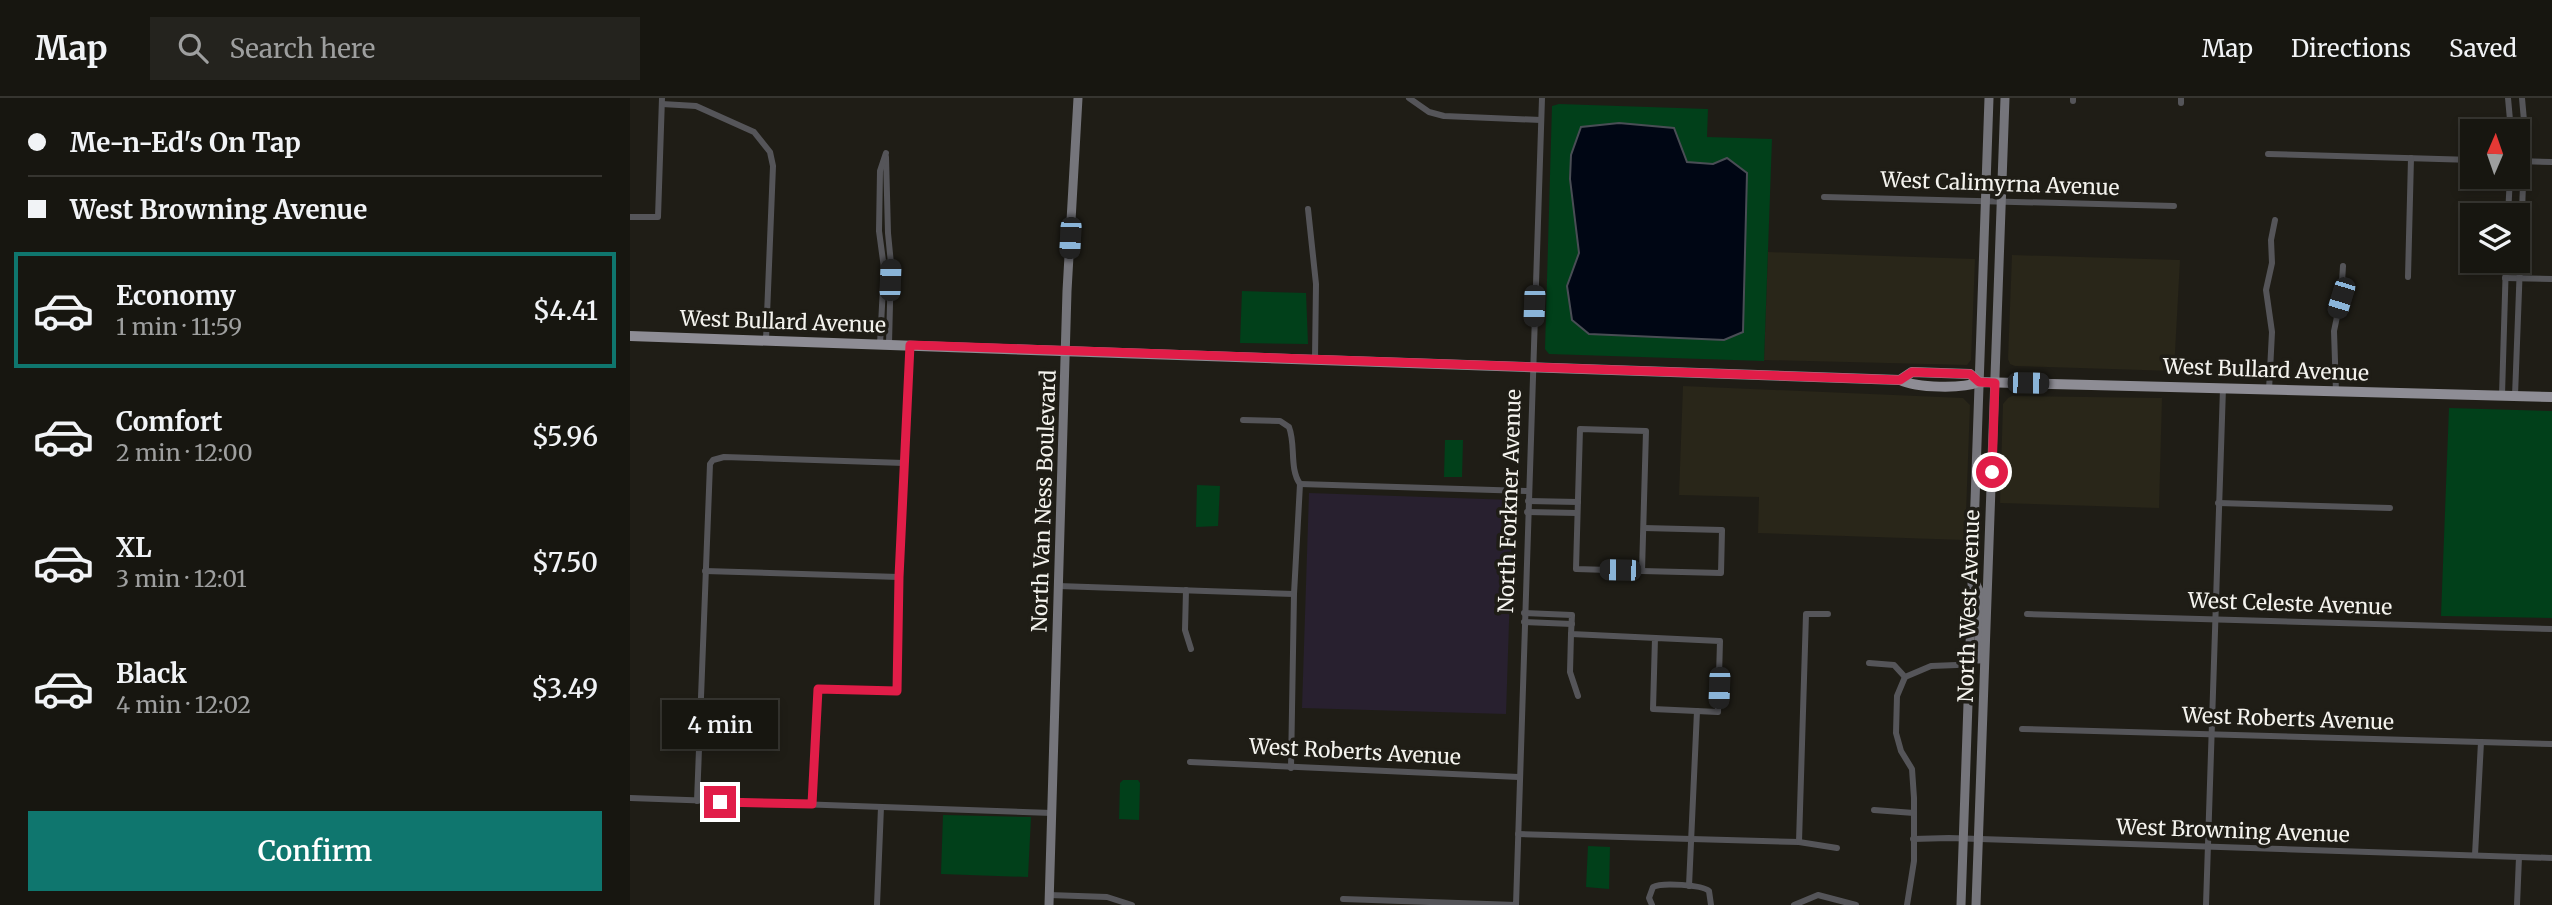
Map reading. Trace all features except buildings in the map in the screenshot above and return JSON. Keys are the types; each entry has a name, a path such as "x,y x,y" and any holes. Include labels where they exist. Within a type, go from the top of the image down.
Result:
{"main road":[{"name":"North Van Ness Boulevard","path":"1049,900 1067,291 1078,98"},
{"name":"North West Avenue","path":"1961,905 1989,98"},
{"name":"North West Avenue","path":"1976,905 2005,98"},
{"name":"West Bullard Avenue","path":"630,336 1900,380 1912,372 1970,374 1979,382 1995,383 2552,397"},
{"path":"1972,582 1980,593 1978,686 1983,719"}],"street":[{"path":"1409,98 1429,112 1444,116 1541,120"},
{"name":"North Forkner Avenue","path":"1516,905 1542,98"},
{"path":"2508,98 2510,119"},
{"path":"2522,98 2524,119"},
{"path":"630,217 658,217 662,101 696,106 754,132 770,152 773,166 766,340"},
{"path":"884,192 880,171 886,153 884,233 887,279 884,344"},
{"path":"2268,155 2460,160"},
{"path":"2408,277 2411,158"},
{"path":"2530,161 2552,162"},
{"path":"2515,396 2521,189"},
{"name":"West Calimyrna Avenue","path":"1824,197 2174,206"},
{"path":"1308,209 1317,284 1315,358"},
{"path":"2269,390 2272,332 2266,290 2272,270 2271,240 2275,220"},
{"path":"2336,392 2334,331 2341,298 2343,267"},
{"path":"2502,395 2505,273"},
{"path":"2505,278 2552,279"},
{"path":"812,804 818,689 897,691 899,577 910,345"},
{"path":"2206,905 2223,388"},
{"path":"1243,420 1280,421 1289,427 1293,439 1296,477 1300,484 1294,594 1291,768"},
{"path":"1642,571 1646,431 1580,429 1576,569 1642,571 1720,573 1722,530 1644,528"},
{"path":"697,801 709,469 713,460 723,457 904,463"},
{"path":"1300,484 1528,491"},
{"path":"1528,501 1578,502"},
{"path":"2218,503 2390,508"},
{"path":"1527,512 1577,513"},
{"path":"705,571 899,577"},
{"path":"1058,586 1294,594"},
{"path":"1186,590 1185,630 1191,649"},
{"path":"1524,613 1572,615 1570,672 1577,696"},
{"path":"1799,842 1806,614 1828,614"},
{"name":"West Celeste Avenue","path":"2027,614 2552,629"},
{"path":"1524,621 1572,624"},
{"path":"1571,634 1720,641 1718,712 1653,709 1655,638"},
{"path":"1869,663 1894,665 1905,677"},
{"path":"1907,905 1914,861 1912,769 1901,751 1896,733 1897,696 1905,677 1931,666 1957,665"},
{"path":"1689,886 1697,711"},
{"name":"West Roberts Avenue","path":"2022,729 2552,744"},
{"path":"2475,855 2481,742"},
{"name":"West Roberts Avenue","path":"1190,762 1519,777"},
{"path":"630,798 1052,813"},
{"path":"877,905 881,807"},
{"path":"1874,810 1914,813"},
{"path":"1518,834 1799,842 1837,848"},
{"name":"West Browning Avenue","path":"1913,839 2552,858"},
{"path":"2517,905 2519,857"},
{"path":"1652,905 1650,891 1658,884 1706,888 1712,898 1711,905"},
{"path":"1794,905 1818,895 1856,905"},
{"path":"1049,900 1107,897 1132,905"},
{"path":"1343,899 1516,905"}],"shaded area":[{"path":"1619,123 1674,128 1687,162 1713,164 1727,158 1747,173 1743,332 1724,340 1589,334 1572,320 1567,286 1579,253 1570,179 1571,155 1581,127"},
{"path":"1768,252 1975,259 1971,360 1967,365 1764,360"},
{"path":"2012,255 2180,260 2174,371 2010,364"},
{"path":"1683,386 1963,398 1970,405 1965,540 1758,533 1759,497 1679,495"},
{"path":"2012,396 2162,398 2159,508 2000,503 2003,404"},
{"path":"1309,493 1513,500 1506,714 1302,708"}],"green space":[{"path":"1559,104 1708,109 1707,137 1772,139 1764,361 1549,354 1545,349 1552,106"},
{"path":"1242,291 1306,293 1308,344 1240,343"},
{"path":"2449,408 2552,411 2552,618 2441,616"},
{"path":"1445,440 1463,440 1462,477 1444,477"},
{"path":"1197,485 1220,486 1218,526 1196,527"},
{"path":"1123,780 1138,780 1140,783 1139,820 1119,819 1120,783"},
{"path":"943,815 1031,817 1028,877 941,874"},
{"path":"1588,846 1610,847 1609,889 1586,887"}],"route":[{"path":"720,802 812,804 818,689 897,691 899,577 910,345 1900,380 1912,372 1970,374 1979,382 1995,383 1992,472"}]}
